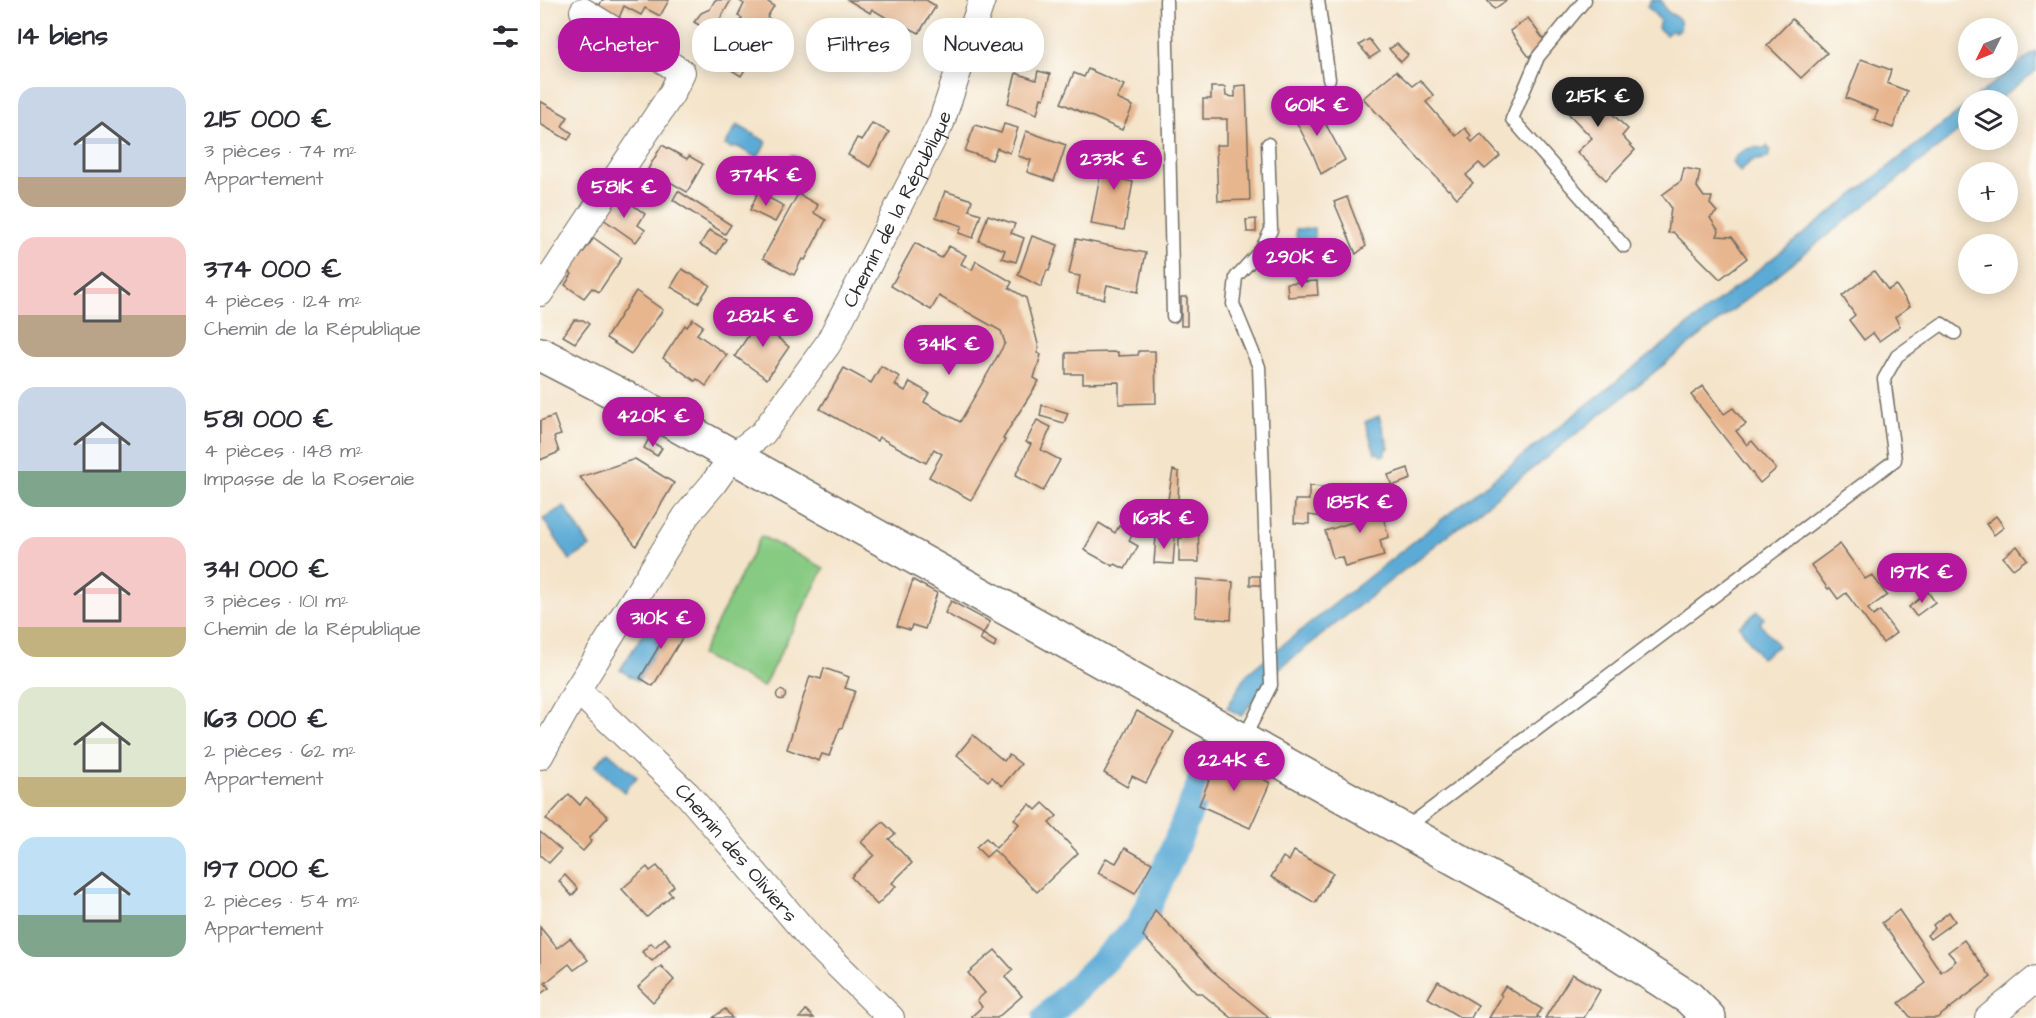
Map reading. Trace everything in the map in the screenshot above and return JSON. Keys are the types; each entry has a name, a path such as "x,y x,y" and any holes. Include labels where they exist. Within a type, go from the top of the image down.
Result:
{"main road":[{"path":"540,354 670,421 1576,926 1689,998 1709,1018"}],"street":[{"name":"Chemin de la République","path":"540,756 577,690 686,516 733,456 763,433 828,344 941,123 982,0"},
{"path":"540,293 672,93 682,72 583,11"},
{"name":"Chemin des Oliviers","path":"577,690 688,795 812,940 891,1018"},
{"path":"1989,1018 2036,979"}],"lane":[{"path":"1166,0 1173,316"},
{"path":"1318,0 1329,79"},
{"path":"1585,0 1538,57 1512,119 1624,246"},
{"path":"1242,740 1271,685 1259,367 1233,304 1236,277 1261,250 1271,230 1268,144"},
{"path":"1404,830 1895,460 1884,379 1897,356 1942,324 1955,333"}],"green space":[{"path":"761,536 824,568 763,687 701,655"}],"water":[{"path":"1651,0 1661,0 1666,10 1679,19 1680,30 1671,31 1666,35 1658,28 1660,20 1647,6"},
{"path":"2036,51 2036,71 2011,90 1985,90 2001,78 2018,78 2018,65"},
{"path":"1958,112 1958,132 1280,668 1241,716 1227,708 1246,675"},
{"path":"737,125 767,142 757,158 738,147 731,148 725,145"},
{"path":"1767,146 1770,150 1768,158 1751,161 1740,172 1732,162 1747,149 1766,149"},
{"path":"792,155 805,162 791,190 776,183"},
{"path":"1314,228 1317,267 1298,269 1296,229"},
{"path":"1379,416 1389,448 1385,450 1385,455 1381,456 1375,453 1365,422"},
{"path":"564,506 590,547 570,560 543,519"},
{"path":"1758,611 1764,618 1760,623 1778,646 1761,658 1739,626"},
{"path":"648,626 665,636 638,681 620,670"},
{"path":"608,752 637,777 624,792 595,766"}],"building":[{"path":"602,0 669,0 660,16 645,8 641,15 624,6 619,18 599,7"},
{"path":"715,0 731,0 721,18 697,18 701,13 710,9"},
{"path":"738,0 765,0 774,6 768,18 742,18 738,16 744,4"},
{"path":"848,0 926,0 936,6 928,18 923,18 923,27 919,33 911,29 911,18 887,18 872,9 870,13"},
{"path":"1487,0 1507,0 1494,9"},
{"path":"1528,18 1544,40 1529,57 1510,31"},
{"path":"1792,19 1827,53 1801,78 1767,45"},
{"path":"1369,39 1379,52 1370,58 1359,45"},
{"path":"1397,44 1408,55 1401,62 1389,49"},
{"path":"1861,59 1891,70 1887,83 1907,91 1893,128 1874,120 1878,111 1846,98"},
{"path":"1088,69 1124,85 1117,99 1133,106 1122,130 1061,103 1074,73 1084,77"},
{"path":"1396,71 1412,86 1420,80 1434,96 1426,102 1456,136 1465,128 1472,142 1481,134 1500,156 1485,169 1479,163 1466,175 1473,183 1457,198 1363,98"},
{"path":"1038,72 1050,74 1044,99 1041,98 1037,114 1008,103 1016,73 1036,80"},
{"path":"1594,78 1603,105 1628,129 1622,136 1635,150 1606,180 1577,152 1592,138 1569,114 1562,87"},
{"path":"1246,85 1250,200 1218,201 1216,145 1227,145 1227,119 1203,119 1203,99 1211,99 1211,87 1225,87 1226,96 1235,97 1235,86"},
{"path":"1297,98 1307,113 1317,108 1345,160 1321,174 1287,104"},
{"path":"540,101 568,117 562,126 572,133 568,140 540,124"},
{"path":"872,123 889,132 870,167 848,155 857,138 862,140"},
{"path":"1004,124 1018,128 1010,153 997,148 992,160 965,151 975,125 1001,133"},
{"path":"1026,131 1066,145 1054,181 1027,172 1031,160 1018,156"},
{"path":"662,145 687,159 689,156 703,164 687,192 648,169"},
{"path":"1105,149 1139,156 1136,170 1117,167 1115,178 1133,182 1124,230 1091,224"},
{"path":"1684,168 1700,171 1697,187 1704,197 1712,197 1710,204 1717,212 1710,218 1719,231 1717,236 1732,237 1747,258 1720,279 1673,232 1668,233 1671,207 1662,195 1681,181"},
{"path":"759,190 766,193 765,196 784,206 775,222 750,210"},
{"path":"678,191 731,225 725,234 673,200"},
{"path":"945,191 972,200 969,210 981,214 973,238 959,233 962,226 936,217"},
{"path":"798,194 818,205 814,213 826,220 805,260 802,259 794,275 763,258"},
{"path":"1347,197 1366,246 1356,254 1334,202"},
{"path":"613,198 626,208 630,203 645,214 638,225 645,230 636,242 599,216"},
{"path":"988,215 1015,224 1011,233 1024,238 1016,262 1002,258 1005,250 979,241"},
{"path":"1256,219 1256,232 1247,232 1246,220"},
{"path":"709,230 726,239 717,254 700,245"},
{"path":"1032,236 1058,245 1041,287 1018,275"},
{"path":"594,238 622,258 599,292 592,288 584,298 565,285 572,274 569,271"},
{"path":"1076,239 1146,253 1138,292 1107,285 1104,299 1077,294 1080,276 1069,274"},
{"path":"915,243 941,258 949,246 966,255 961,264 972,270 976,261 1012,282 1009,288 1026,298 1039,348 1037,353 1041,355 1034,378 1039,381 1003,439 1005,440 971,500 929,477 942,454 934,449 926,463 879,437 877,441 820,409 844,368 871,383 881,366 900,377 895,385 905,391 910,382 929,393 924,402 960,422 1005,343 1001,331 939,296 931,310 891,286"},
{"path":"682,269 710,285 698,303 671,287"},
{"path":"1874,271 1888,290 1896,285 1910,306 1895,317 1900,326 1879,341 1873,333 1864,340 1849,320 1855,315 1842,296"},
{"path":"1317,281 1318,295 1288,297 1287,283"},
{"path":"636,291 663,310 631,354 606,338"},
{"path":"1181,297 1187,297 1187,326 1181,326"},
{"path":"761,316 782,330 777,337 789,347 767,379 735,356"},
{"path":"693,319 703,326 697,334 727,355 706,386 697,379 695,381 663,358 685,325 687,327"},
{"path":"574,320 583,320 589,324 575,343 563,336"},
{"path":"1139,351 1155,351 1156,403 1119,404 1119,382 1083,383 1083,374 1066,374 1066,353 1118,352 1118,356 1138,355"},
{"path":"1703,386 1724,414 1733,408 1746,424 1736,431 1747,445 1752,441 1776,469 1760,483 1691,395"},
{"path":"1042,405 1068,413 1064,423 1040,416"},
{"path":"554,416 561,435 554,437 559,452 540,460 540,421"},
{"path":"1037,420 1051,427 1041,450 1060,460 1043,491 1015,476 1031,444 1026,442"},
{"path":"648,440 662,448 657,456 644,448"},
{"path":"635,459 674,483 636,546 580,477"},
{"path":"1408,468 1411,479 1392,486 1388,475"},
{"path":"1173,470 1179,472 1178,502 1168,499"},
{"path":"1309,486 1324,487 1323,517 1309,515 1309,524 1294,523 1295,500 1309,500"},
{"path":"1377,497 1389,537 1380,540 1384,556 1345,567 1342,557 1333,558 1325,531 1353,522 1348,506"},
{"path":"1183,514 1198,514 1199,562 1179,562 1179,538 1182,538"},
{"path":"1996,516 2004,527 1994,535 1986,524"},
{"path":"1099,523 1115,533 1119,526 1133,533 1129,541 1138,546 1125,569 1115,564 1113,566 1084,550"},
{"path":"1156,536 1175,537 1173,564 1154,563"},
{"path":"1840,544 1865,579 1872,575 1887,595 1868,609 1873,616 1880,611 1896,633 1883,643 1846,593 1838,599 1811,565"},
{"path":"2017,546 2027,559 2013,569 2003,557"},
{"path":"1954,571 1961,582 1958,584 1950,575"},
{"path":"1250,576 1261,576 1262,585 1250,585"},
{"path":"1197,579 1233,582 1231,620 1195,617"},
{"path":"913,580 937,593 925,629 912,625 910,630 897,626"},
{"path":"1928,592 1935,602 1916,616 1909,607"},
{"path":"951,601 990,622 983,634 945,613"},
{"path":"653,616 684,635 653,686 640,678 665,636 648,626"},
{"path":"983,634 996,642 994,648 980,640"},
{"path":"824,668 849,677 845,688 855,691 829,756 822,754 819,761 787,749 810,676 821,679"},
{"path":"781,690 786,695 781,700 776,695"},
{"path":"1137,711 1174,732 1146,783 1132,776 1127,787 1104,773"},
{"path":"973,735 1004,761 1009,755 1021,764 1002,786 992,777 988,781 957,755"},
{"path":"1220,753 1270,783 1250,828 1199,805"},
{"path":"569,794 580,805 586,797 608,817 589,838 592,841 583,851 546,819"},
{"path":"1043,803 1057,816 1049,823 1078,853 1037,892 994,850 986,857 976,847 986,838 996,848 1019,824 1014,819 1030,804 1036,810"},
{"path":"883,822 895,834 889,839 912,863 892,883 896,886 877,905 851,877 874,855 861,842"},
{"path":"540,832 561,850 549,863 540,855"},
{"path":"1125,848 1152,863 1135,894 1098,873 1106,858 1116,863"},
{"path":"1294,851 1333,873 1315,903 1271,877 1283,857 1289,861"},
{"path":"657,866 674,886 668,891 672,895 647,917 622,889 647,867 650,871"},
{"path":"565,875 578,889 572,896 559,881"},
{"path":"1155,910 1211,970 1270,1018 1232,1018 1201,993 1196,993 1143,936"},
{"path":"1899,910 1941,972 1956,961 1948,952 1964,940 1991,977 1937,1018 1911,1018 1899,1003 1926,983 1882,923"},
{"path":"1949,912 1955,921 1930,939 1927,935 1935,928 1933,925"},
{"path":"540,927 557,948 570,938 588,960 574,970 569,964 545,983 549,988 540,994"},
{"path":"665,938 670,944 652,961 642,952 651,943 655,947"},
{"path":"995,950 1013,970 1005,977 1022,996 997,1018 973,1018 972,1016 982,1007 977,1000 985,993 968,973"},
{"path":"661,966 674,980 653,1002 638,987"},
{"path":"1572,974 1600,990 1584,1018 1545,1018"},
{"path":"1438,981 1478,1005 1471,1018 1461,1018 1428,998"},
{"path":"1505,986 1542,1009 1537,1016 1540,1018 1489,1018"},
{"path":"725,1009 732,1018 713,1018 715,1016"},
{"path":"806,1010 814,1018 799,1018"}],"waterway":[{"path":"1046,1018 1139,926 1172,854 1214,750"}]}
